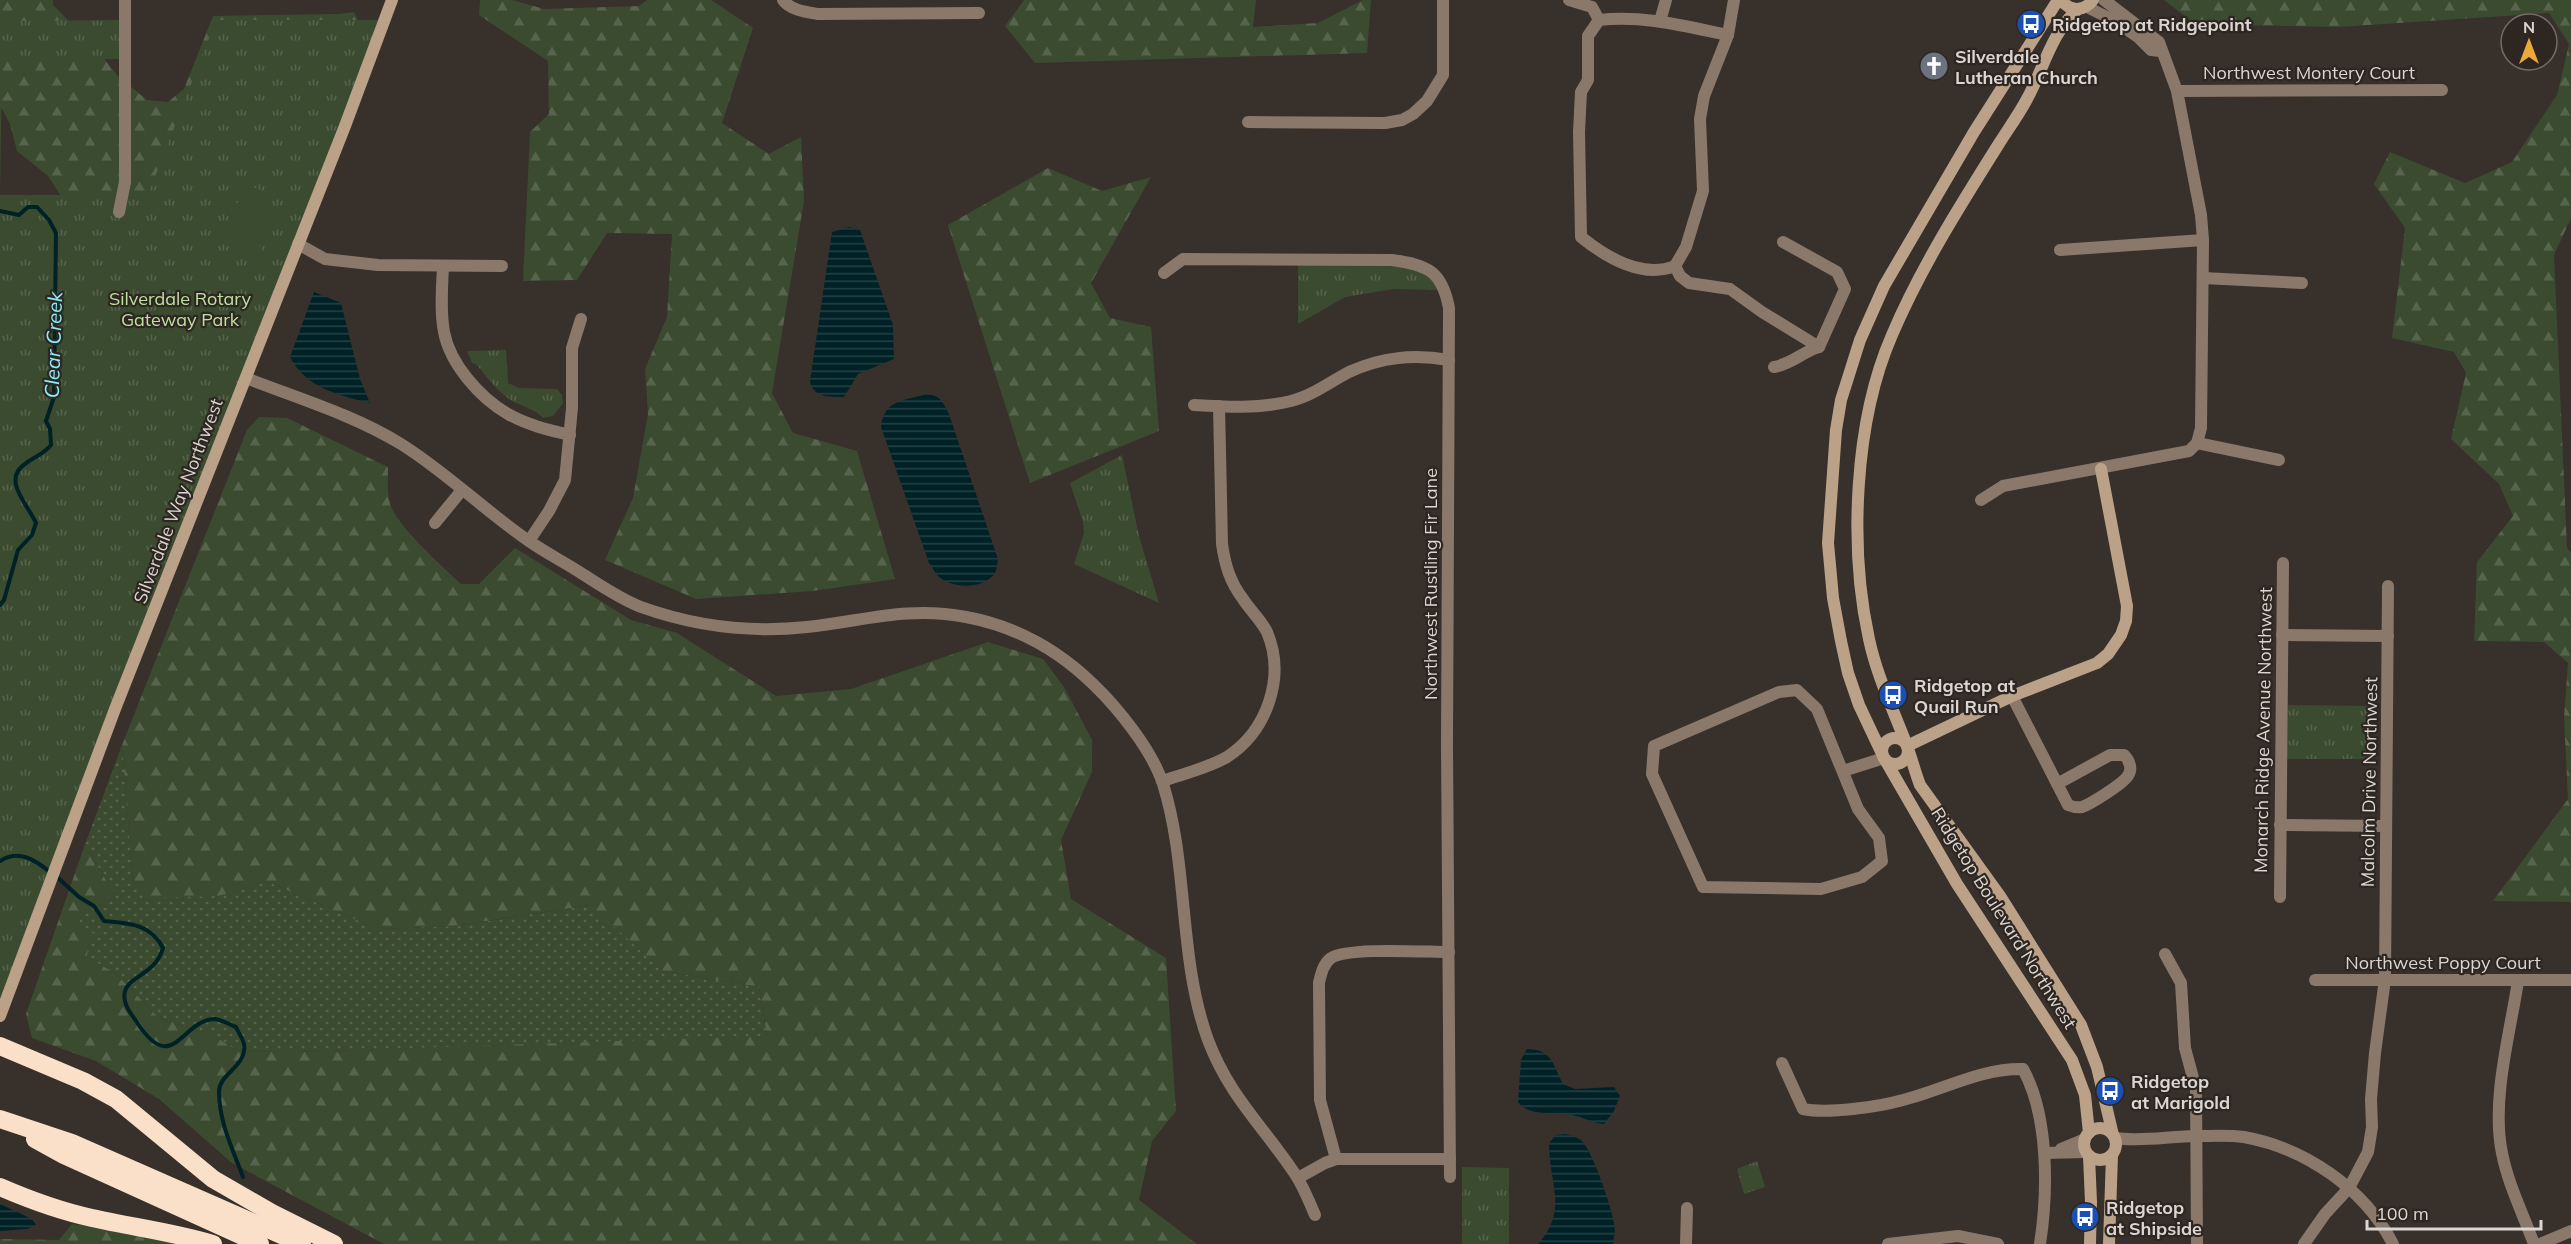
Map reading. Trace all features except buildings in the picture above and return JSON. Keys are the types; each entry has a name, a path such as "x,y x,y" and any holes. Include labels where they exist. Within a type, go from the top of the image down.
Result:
{"highway":[{"path":"0,1047 83,1081 116,1099 213,1179 272,1213 334,1244"},
{"path":"0,1119 64,1155 260,1244"},
{"path":"0,1119 72,1143 302,1244"},
{"path":"0,1187 33,1202 84,1216 165,1231 213,1244"}],"main road":[{"name":"Silverdale Way Northwest","path":"0,1016 115,709 392,0"},
{"path":"2060,0 2069,8 2086,5"},
{"name":"Ridgetop Boulevard Northwest","path":"2060,0 1974,132 1884,286 1860,340 1841,400 1832,466 1828,543 1833,598 1848,673 1859,705 1884,758 1957,884 2072,1060 2085,1095 2087,1136"},
{"name":"Ridgetop Boulevard Northwest","path":"2086,5 2059,28 2027,99 1916,283 1891,337 1874,386 1857,506 1860,563 1870,641 1891,709 1920,785 2000,896 2081,1025 2097,1067 2114,1145 2109,1244"},
{"path":"1907,746 2012,696 2097,663 2108,654 2126,621 2125,588 2101,468"},
{"path":"1898,738 1907,746 1908,754 1903,761 1890,763 1884,758 1882,749 1889,739 1898,738"},
{"path":"2087,1154 2104,1160 2114,1145 2110,1131 2099,1128 2087,1136 2087,1154 2091,1202 2090,1244"}],"street":[{"path":"119,212 125,182 125,0"},
{"path":"783,0 786,4 801,11 818,14 979,13"},
{"path":"1248,122 1385,123 1402,120 1413,114 1427,101 1443,75 1443,0"},
{"path":"1569,0 1592,8 1599,20"},
{"path":"1660,21 1666,0"},
{"path":"1599,20 1588,36 1588,80 1581,92 1579,132 1581,237 1617,261 1638,268 1665,270 1676,266 1686,247 1703,191 1700,119 1704,96 1728,36 1734,0"},
{"path":"1981,500 2003,486 2189,452 2197,443 2200,428 2203,240 2177,91 2159,42 2104,0"},
{"path":"2086,5 2115,21 2138,37 2151,50 2161,51"},
{"path":"1599,20 1621,18 1660,21 1728,36"},
{"name":"Northwest Montery Court","path":"2177,91 2442,90"},
{"path":"2060,250 2203,240"},
{"path":"1783,242 1837,272 1845,289 1819,347"},
{"path":"298,244 325,259 378,265 502,266"},
{"name":"Northwest Rustling Fir Lane","path":"1164,273 1183,259 1392,260 1415,263 1435,274 1446,291 1449,308 1450,1178"},
{"path":"1676,266 1680,276 1689,283 1730,289 1819,347"},
{"path":"443,267 441,298 444,333 455,362 479,391 508,414 570,435"},
{"path":"2203,278 2302,283"},
{"path":"529,541 549,511 565,480 570,435 572,348 581,319"},
{"path":"1773,367 1787,365 1798,359 1804,351 1819,347"},
{"path":"1194,405 1260,406 1292,401 1350,372 1393,359 1420,356 1449,360"},
{"path":"246,378 365,425 401,444 529,541 626,600 677,618 730,627 768,629 806,627 910,612 956,616 991,623 1042,644 1065,659 1107,698 1138,738 1162,781 1179,864 1195,993 1207,1038 1223,1075 1242,1105 1298,1178 1315,1215"},
{"path":"1162,781 1225,758 1238,748 1260,722 1268,707 1272,692 1273,654 1266,631 1232,582 1225,565 1222,544 1219,406"},
{"path":"2197,443 2278,460"},
{"path":"435,524 462,490"},
{"name":"Monarch Ridge Avenue Northwest","path":"2280,897 2283,563"},
{"name":"Malcolm Drive Northwest","path":"2304,1244 2325,1214 2349,1188 2368,1152 2375,1053 2385,979 2388,586"},
{"path":"2282,635 2388,636"},
{"path":"1797,690 1817,709 1843,771 1858,809 1879,838 1882,861 1862,877 1821,889 1703,887 1652,774 1654,746 1779,692 1797,690"},
{"path":"2012,696 2057,784 2068,805 2076,808 2084,806 2125,779 2130,771 2130,765 2124,755 2110,755 2057,784"},
{"path":"1843,771 1884,758"},
{"path":"2280,825 2386,826"},
{"path":"1336,1159 1320,1100 1319,983 1324,966 1330,959 1353,952 1449,952"},
{"path":"2165,954 2181,983 2185,1048 2196,1089 2197,1244"},
{"name":"Northwest Poppy Court","path":"2315,980 2571,980"},
{"path":"2518,981 2500,1094 2499,1126 2506,1167 2534,1244"},
{"path":"1782,1063 1803,1108 1820,1112 1902,1101 2003,1069 2023,1069 2031,1085 2048,1153 2044,1220 2040,1244"},
{"path":"2048,1153 2087,1136"},
{"path":"2114,1145 2134,1141 2197,1136 2242,1137 2277,1146 2329,1173 2349,1188 2362,1200 2392,1244"},
{"path":"2048,1153 2087,1154"},
{"path":"1298,1178 1336,1159 1450,1159"},
{"path":"1686,1244 1687,1208"},
{"path":"2540,1244 2571,1231"},
{"path":"1888,1244 1958,1236 1998,1244"}],"green space":[{"path":"0,0 53,0 53,5 93,45 118,76 147,100 168,102 184,89 213,16 354,12 361,27 213,189 67,205 48,176 17,151 10,124 0,105"},
{"path":"480,0 512,0 544,9 639,6 647,0 711,0 753,28 722,123 769,154 801,137 804,201 772,393 793,433 857,451 895,579 813,591 696,599 605,560 633,498 648,414 645,369 667,317 672,234 607,233 577,280 523,281 530,132 549,114 548,61 479,15"},
{"path":"1024,0 1256,0 1253,27 1318,23 1363,0 1371,0 1367,53 1035,63 1005,26"},
{"path":"2164,0 2571,0 2571,218 2554,255 2567,548 2571,553 2571,902 2493,901 2568,799 2564,717 2568,663 2544,642 2474,641 2477,562 2513,516 2499,484 2451,439 2466,373 2454,352 2392,338 2405,228 2374,184 2390,152 2465,183 2512,162 2557,95 2569,44 2559,28 2559,12 2499,12 2499,16 2338,27 2195,24"},
{"path":"125,20 125,59 2,60 0,195 0,21"},
{"name":"Silverdale Rotary Gateway Park","path":"216,20 384,20 0,1016 0,195 122,195 124,187 148,195"},
{"path":"1048,168 1102,191 1151,177 1091,283 1110,318 1151,327 1159,431 1030,483 948,225"},
{"path":"257,188 266,195 267,216 270,220 259,242 261,250 259,255 233,258 228,209 240,201 248,189"},
{"path":"1298,259 1415,263 1443,290 1393,289 1345,297 1298,324"},
{"path":"506,350 508,383 519,388 557,389 562,395 563,403 553,416 543,418 533,410 503,395 476,364 472,363 467,351"},
{"path":"259,417 287,418 388,467 388,495 394,513 421,546 461,584 479,584 515,548 631,620 677,633 776,696 851,689 988,642 1043,659 1064,687 1092,740 1092,772 1061,840 1071,899 1166,958 1176,1111 1152,1141 1139,1200 1197,1244 384,1244 232,1163 159,1099 96,1061 32,1038 26,1014 83,850 91,854 115,896 84,914 78,921 84,932 94,933 89,942 87,957 115,973 159,1018 213,1035 237,1051 295,1052 767,1036 759,987 663,971 590,905 454,926 378,929 266,881 219,896 152,898 133,884 122,745 247,430"},
{"path":"1122,455 1139,536 1159,603 1074,564 1084,533 1083,522 1070,483"},
{"path":"2288,705 2370,706 2370,759 2287,759"},
{"path":"122,745 133,883 219,896 266,881 378,929 454,926 591,905 663,971 759,987 767,1037 295,1052 237,1051 213,1035 159,1018 115,973 87,957 89,942 78,921 84,914 115,896 91,854 83,850"},
{"path":"1757,1161 1765,1187 1744,1194 1737,1169"},
{"path":"1462,1167 1509,1168 1509,1244 1462,1244"},
{"path":"72,1224 147,1233 189,1244 0,1244 0,1239 59,1240"}],"water":[{"path":"849,227 860,230 893,325 894,359 858,374 844,397 828,396 818,394 810,381 832,232"},
{"path":"314,292 341,303 360,379 370,403 324,389 305,376 290,357"},
{"path":"927,394 941,400 949,414 998,559 995,573 990,579 975,585 958,585 943,580 929,563 881,427 886,411 891,406 903,400"},
{"path":"1527,1049 1547,1055 1563,1084 1575,1089 1614,1087 1620,1096 1614,1111 1604,1124 1572,1115 1535,1112 1523,1107 1518,1102 1521,1060"},
{"path":"1566,1134 1583,1143 1594,1162 1614,1222 1613,1244 1538,1244 1553,1220 1555,1208 1549,1144 1555,1135"},
{"path":"0,1204 32,1219 36,1225 27,1229 0,1231"}],"waterway":[{"name":"Clear Creek","path":"0,211 19,215 28,207 37,207 49,220 56,233 54,397 46,421 50,429 51,445 18,470 16,485 36,523 32,535 18,550 4,600 0,605"},
{"name":"Clear Creek","path":"0,861 20,856 33,860 50,872"},
{"name":"Clear Creek","path":"56,876 79,897 94,906 104,921 130,924 146,929 163,948 155,964 131,982 125,991 127,1007 149,1037 159,1045 168,1046 202,1022 217,1019 236,1027 243,1042 244,1052 238,1064 223,1080 219,1092 224,1125 243,1177"}],"place":[{"name":"Ridgetop at Ridgepoint","path":"2031,24"},
{"name":"Silverdale Lutheran Church","path":"1934,66"},
{"name":"Ridgetop at Quail Run","path":"1893,695"},
{"name":"Ridgetop at Marigold","path":"2110,1091"},
{"name":"Ridgetop at Shipside","path":"2085,1217"}]}
